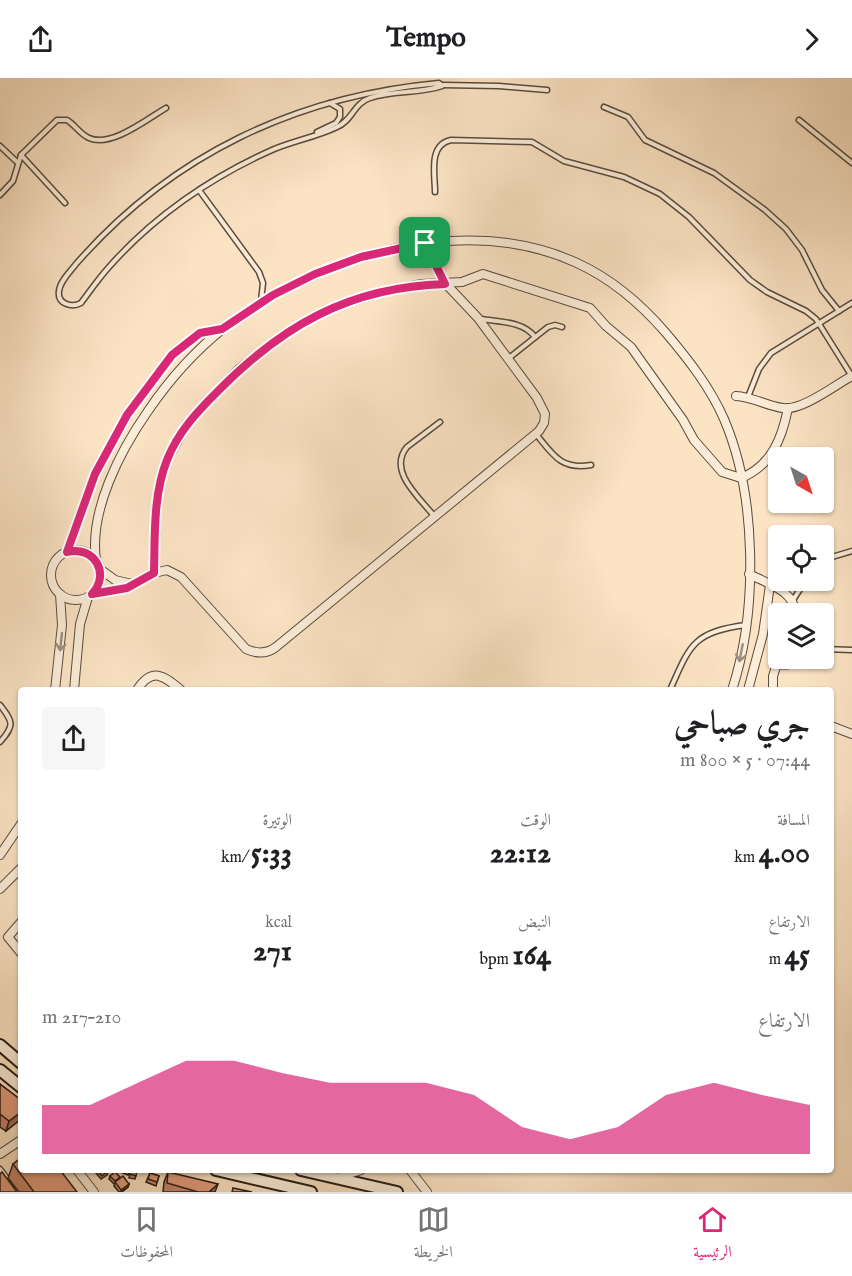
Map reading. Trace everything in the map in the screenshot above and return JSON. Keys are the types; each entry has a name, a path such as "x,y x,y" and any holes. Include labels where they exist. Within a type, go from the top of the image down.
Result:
{"street":[{"path":"74,687 79,631 90,596 100,582 100,569 94,546 96,522 111,477 125,449 158,396 177,373 222,329 292,285 338,265 385,251 425,243 486,241 524,246 576,262 622,290 660,326 710,392 730,436 741,478 747,523 749,574 746,625 733,687"},
{"path":"60,594 73,600 127,588 154,573 167,570 175,573 246,649 257,653 267,652 536,434 544,423 544,410 478,318 445,284 425,243"},
{"path":"154,573 156,508 162,473 187,424 239,369 283,334 340,305 390,290 422,284 462,282 483,274 590,308 606,326 631,347 683,420 694,440 722,472 741,478 754,472 768,459 780,435 788,408"},
{"path":"67,552 95,474 127,415 172,355 200,333 222,329"},
{"path":"736,396 788,408 803,404 852,376"},
{"path":"56,687 62,625 60,594 52,581 52,569 58,559 74,550 86,552 96,560"},
{"path":"100,569 120,582 136,583"},
{"path":"749,574 768,584"},
{"path":"749,687 763,634 769,591"},
{"path":"781,591 787,594 793,603"},
{"path":"774,687 773,676 776,669"},
{"path":"140,687 147,678 154,675 167,679 177,687"},
{"path":"834,727 852,734"},
{"path":"0,855 18,828"},
{"path":"0,890 18,871"},
{"path":"18,925 8,937 18,949"},
{"path":"0,1045 18,1060"},
{"path":"0,1070 18,1085"},
{"path":"0,1154 18,1140"},
{"path":"79,1173 94,1192"},
{"path":"229,1173 311,1192"},
{"path":"314,1173 397,1192"},
{"path":"336,1178 352,1173"},
{"path":"412,1173 427,1192"}],"lane":[{"path":"499,86 500,78"},
{"path":"443,85 387,93 366,99 358,105 344,123 255,158 199,190 135,241 109,267 81,303 75,306 64,303 60,297 59,291 67,274 112,227 185,169 231,140 328,103 387,89 439,83 547,90"},
{"path":"314,135 336,123 340,117 341,112 337,106 328,103"},
{"path":"604,106 628,117 645,140 714,173 765,210 786,229 802,250 822,290 839,311"},
{"path":"0,195 13,181 21,155 57,120 67,120 85,136 103,141 114,138 166,108"},
{"path":"799,120 852,163"},
{"path":"435,192 436,151 446,141 532,142 564,161 624,177 660,194 689,217 750,280 767,292 806,311 819,323 852,376"},
{"path":"0,146 17,162"},
{"path":"21,155 64,202"},
{"path":"199,190 259,272 263,284 261,303"},
{"path":"748,397 756,375 766,358 782,345 852,303"},
{"path":"478,318 520,325 529,329 535,337"},
{"path":"508,359 552,325 562,327"},
{"path":"435,517 405,478 400,463 407,447 440,422"},
{"path":"536,434 562,462 578,467 591,465"},
{"path":"834,557 852,551"},
{"path":"793,600 799,591"},
{"path":"671,687 689,651 699,638 706,634 746,625"},
{"path":"834,649 852,650"},
{"path":"0,705 2,712 10,720 11,728 0,742"},
{"path":"0,1169 17,1192"}],"building":[{"path":"0,1084 18,1098 18,1114 9,1121 0,1114"},
{"path":"18,1160 18,1171 13,1164"},
{"path":"2,1172 17,1192 0,1192"},
{"path":"20,1173 62,1173 77,1192 34,1192"},
{"path":"116,1173 120,1177 115,1181 110,1176"},
{"path":"150,1173 159,1176 157,1182 148,1179"},
{"path":"168,1173 172,1173 218,1184 209,1192 198,1192 167,1183"},
{"path":"123,1176 129,1184 121,1190 115,1182"},
{"path":"233,1188 252,1192 232,1192"}],"route":[{"path":"425,243 445,284 407,286 373,294 309,319 283,334 253,357 196,413 173,447 162,473 156,508 154,573 127,588 92,594 100,582 99,565 86,552 74,550 67,552 95,474 127,415 172,355 200,333 222,329 273,295 315,274 361,257 425,243"}]}
